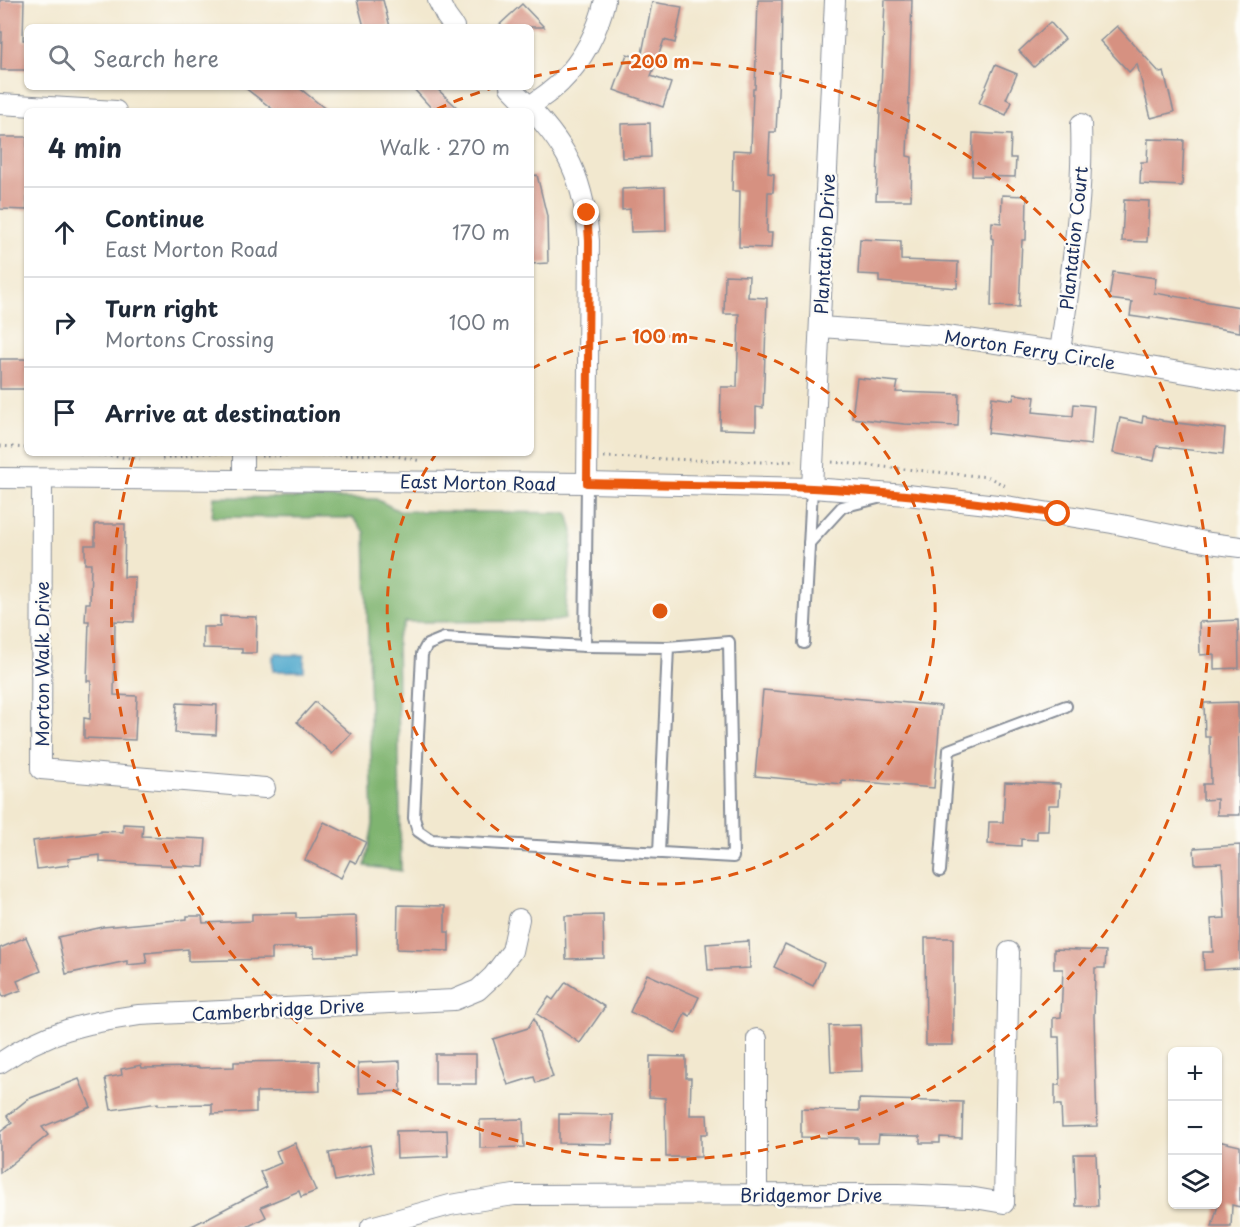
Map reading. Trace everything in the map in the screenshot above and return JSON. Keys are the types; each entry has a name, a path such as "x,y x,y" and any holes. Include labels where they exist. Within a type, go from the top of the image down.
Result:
{"street":[{"path":"438,0 452,24"},
{"path":"513,90 529,107 559,84 585,53 601,20 605,0"},
{"name":"Plantation Drive","path":"812,488 835,0"},
{"path":"0,104 66,108"},
{"path":"534,112 552,131 567,154 580,183 587,213 589,241 587,483"},
{"name":"Plantation Court","path":"1060,352 1076,234 1082,152 1081,124"},
{"name":"Morton Ferry Circle","path":"820,327 939,335 1060,352 1240,382"},
{"path":"243,456 243,480"},
{"name":"East Morton Road","path":"0,478 587,483 812,488 1006,506 1240,547"},
{"name":"Morton Walk Drive","path":"42,478 41,769 265,788"},
{"name":"Camberbridge Drive","path":"0,1063 22,1048 62,1030 139,1015 454,1000 478,990 493,976 512,951 519,919"},
{"name":"Bridgemor Drive","path":"371,1227 450,1205 514,1195 899,1194 969,1197 1004,1203 1009,952"},
{"path":"757,1039 757,1195"}],"lane":[{"path":"585,646 587,483"},
{"path":"804,643 812,488"},
{"path":"809,543 842,507 896,494"},
{"path":"444,638 585,646 668,647 729,642 734,856 431,840 418,831 414,818 422,654 427,645 444,638"},
{"path":"659,853 668,647"},
{"path":"940,871 949,750 1066,706"}],"path":[{"path":"0,446 24,448"},
{"path":"112,456 144,459"},
{"path":"155,460 184,456"}],"green space":[{"path":"214,497 376,499 399,511 568,513 573,532 565,619 555,621 405,622 397,637 401,871 365,866 373,824 365,532 353,518 212,517"}],"water":[{"path":"275,653 304,655 304,671 273,671"}],"building":[{"path":"0,0 24,0 24,70 1,70 2,32 0,32"},
{"path":"357,0 383,0 389,24 363,24"},
{"path":"758,0 782,0 781,72 779,72 776,132 770,132 768,173 774,174 773,192 768,192 767,233 772,233 771,248 739,247 740,191 732,191 733,150 751,151"},
{"path":"885,0 912,0 907,156 912,157 911,200 876,200"},
{"path":"652,2 682,7 675,43 664,40 651,76 671,83 663,107 614,90 627,54 641,59"},
{"path":"522,4 544,27 534,27 534,24 500,24"},
{"path":"1050,22 1065,39 1034,67 1019,51"},
{"path":"1117,26 1160,73 1164,72 1174,112 1151,118 1137,64 1129,72 1100,41"},
{"path":"995,65 1017,74 1006,99 1012,102 1006,115 979,103"},
{"path":"248,90 302,90 324,108 271,108"},
{"path":"415,90 438,90 458,108 431,108"},
{"path":"650,123 651,157 622,158 621,124"},
{"path":"973,133 1011,135 1010,158 1016,158 1015,177 972,176"},
{"path":"0,137 24,137 24,210 0,209"},
{"path":"1148,139 1184,140 1182,186 1140,184 1141,162 1147,162"},
{"path":"537,175 547,216 548,263 534,264 534,176"},
{"path":"665,187 666,231 631,232 630,209 622,210 622,189"},
{"path":"1002,195 1027,196 1026,240 1022,240 1019,307 991,306 992,222 1001,223"},
{"path":"1124,200 1149,201 1147,242 1122,241"},
{"path":"860,239 901,241 901,260 958,262 957,288 879,282 879,275 858,274"},
{"path":"1113,272 1156,278 1154,293 1240,307 1240,332 1150,317 1150,319 1130,316 1132,302 1109,299"},
{"path":"725,275 749,276 748,297 767,298 763,408 756,407 756,430 720,429 721,387 737,387 739,314 724,314"},
{"path":"0,359 24,359 24,389 0,389"},
{"path":"857,378 898,382 896,392 959,394 958,426 904,424 852,418"},
{"path":"1014,394 1035,397 1033,412 1073,416 1074,404 1094,406 1091,445 988,433 992,397 1013,400"},
{"path":"1143,416 1162,421 1225,429 1223,454 1157,446 1154,461 1113,453 1120,418 1142,423"},
{"path":"95,524 125,524 124,577 135,577 134,622 115,621 114,695 137,696 135,740 84,738 84,718 90,719 91,681 87,681 89,621 85,621 86,603 90,603 91,564 85,564 85,545 95,545"},
{"path":"220,616 257,617 256,653 242,653 242,649 203,648 203,627 220,627"},
{"path":"1238,620 1239,668 1214,669 1214,654 1200,655 1199,622"},
{"path":"763,690 941,706 934,788 842,780 842,784 755,776"},
{"path":"315,702 351,734 332,754 297,722"},
{"path":"1238,702 1240,815 1217,815 1217,799 1203,800 1203,784 1211,784 1210,737 1205,737 1204,703"},
{"path":"177,703 217,705 216,735 175,733"},
{"path":"1005,782 1060,784 1059,805 1049,805 1048,831 1037,831 1037,840 1021,839 1021,846 988,844 989,822 1003,822"},
{"path":"324,822 366,842 356,863 350,860 341,878 305,860"},
{"path":"123,824 143,825 142,836 206,839 204,867 100,862 100,855 68,859 69,865 37,869 33,841 101,831 123,832"},
{"path":"1240,845 1240,968 1204,970 1203,952 1213,952 1211,919 1225,918 1222,863 1195,864 1194,848"},
{"path":"398,905 445,906 445,932 449,932 449,951 397,949"},
{"path":"296,913 296,918 356,916 357,955 314,957 314,947 272,948 272,959 188,961 188,949 145,953 147,963 127,965 127,961 66,974 58,937 103,927 187,919 187,916 202,916 203,923 252,921 252,914"},
{"path":"603,915 604,958 566,959 565,916"},
{"path":"26,937 41,971 17,981 21,990 3,997 0,989 0,948"},
{"path":"925,938 953,938 953,1045 926,1045"},
{"path":"749,941 750,968 708,970 706,944"},
{"path":"785,944 824,963 813,986 774,967"},
{"path":"1054,949 1106,951 1105,968 1095,968 1097,1126 1062,1127 1061,1105 1055,1105 1055,1085 1060,1085 1059,1037 1053,1037 1053,1018 1061,1017 1063,969 1054,969"},
{"path":"647,974 699,997 690,1016 685,1013 676,1033 630,1012"},
{"path":"566,982 605,1007 580,1043 537,1014 549,997 553,1000"},
{"path":"534,1018 553,1077 536,1083 534,1077 508,1085 493,1039 528,1028"},
{"path":"860,1025 862,1071 831,1072 829,1026"},
{"path":"435,1054 476,1054 476,1084 435,1084"},
{"path":"650,1056 686,1057 686,1078 691,1078 690,1115 707,1115 708,1134 701,1134 701,1157 666,1157 665,1098 649,1097"},
{"path":"319,1061 320,1091 256,1092 256,1112 212,1114 212,1104 158,1105 158,1103 111,1110 105,1078 122,1075 121,1069 141,1065 142,1068 199,1068 234,1067 234,1062"},
{"path":"400,1061 401,1091 359,1093 358,1063"},
{"path":"79,1079 91,1107 42,1127 48,1135 0,1173 0,1132 12,1123 7,1116 28,1099"},
{"path":"859,1099 963,1102 962,1138 940,1137 940,1143 920,1143 920,1136 879,1135 878,1143 858,1143 858,1138 801,1137 801,1109 859,1111"},
{"path":"559,1114 613,1115 612,1144 559,1143"},
{"path":"523,1119 524,1147 480,1148 480,1120"},
{"path":"447,1130 448,1156 397,1158 396,1131"},
{"path":"1222,1142 1240,1146 1240,1207 1232,1205 1231,1227 1212,1227 1217,1209 1222,1209"},
{"path":"295,1143 316,1191 301,1197 299,1191 261,1207 266,1217 247,1227 190,1227 267,1187 260,1172 281,1163 276,1151"},
{"path":"370,1145 375,1173 335,1181 329,1153"},
{"path":"1074,1154 1096,1154 1098,1206 1076,1206"}],"route":[{"path":"587,213 589,241 587,483 812,488 907,495 1058,514"}]}
